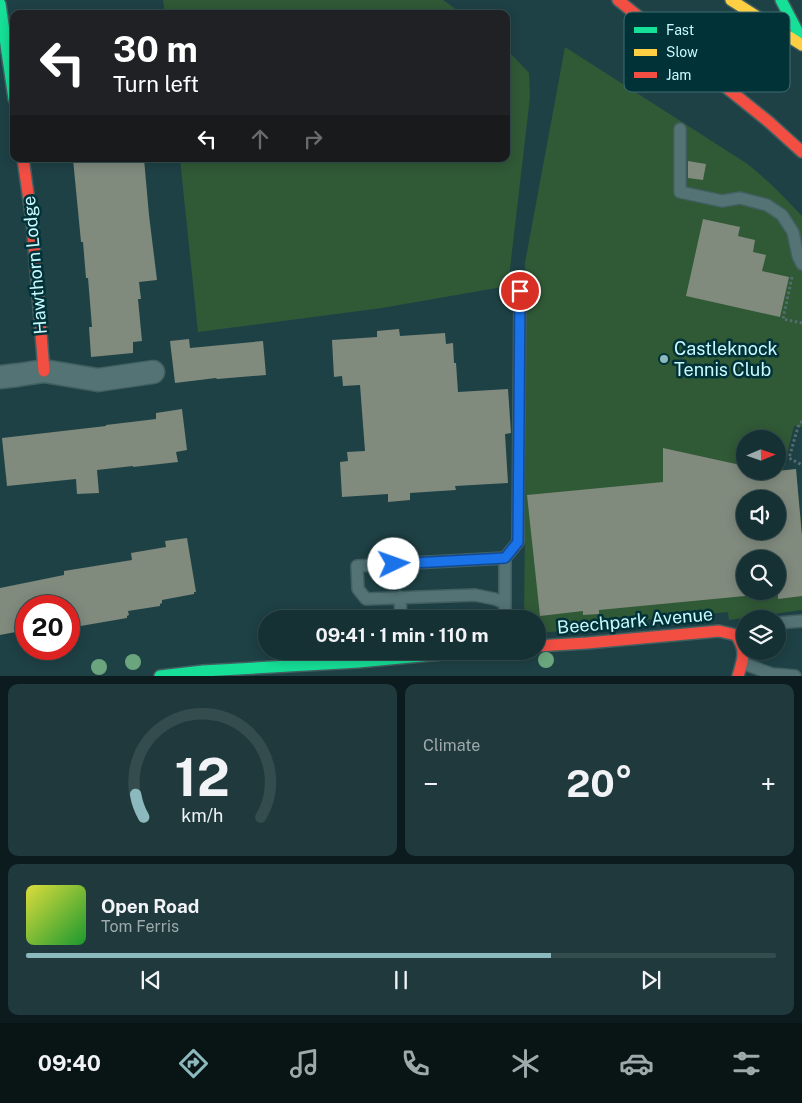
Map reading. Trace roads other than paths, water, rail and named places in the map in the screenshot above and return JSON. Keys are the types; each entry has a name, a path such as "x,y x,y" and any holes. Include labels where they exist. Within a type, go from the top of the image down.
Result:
{"main road":[{"path":"618,0 633,12"},
{"path":"731,0 750,12"},
{"path":"781,0 787,12"},
{"path":"0,4 10,75"},
{"path":"790,17 802,40"},
{"path":"790,37 802,45"},
{"path":"732,92 802,152"},
{"name":"Hawthorn Lodge","path":"23,162 32,221 44,371"},
{"name":"Beechpark Avenue","path":"546,645 719,631 736,633"},
{"path":"160,676 285,671 361,660"},
{"path":"738,676 743,660"}],"street":[{"path":"0,377 44,371 98,380 153,372"}],"lane":[{"path":"680,129 680,192 722,202 740,198 767,205 782,215 793,232 798,256 802,264"},
{"path":"505,610 505,558 518,542 520,291"},
{"path":"505,558 357,566 358,588 366,599 475,595 505,603"},
{"path":"400,597 400,610"},
{"path":"786,623 802,622"},
{"path":"742,663 772,674 795,676"}],"place":[{"name":"Castleknock Tennis Club","path":"664,359"}]}
